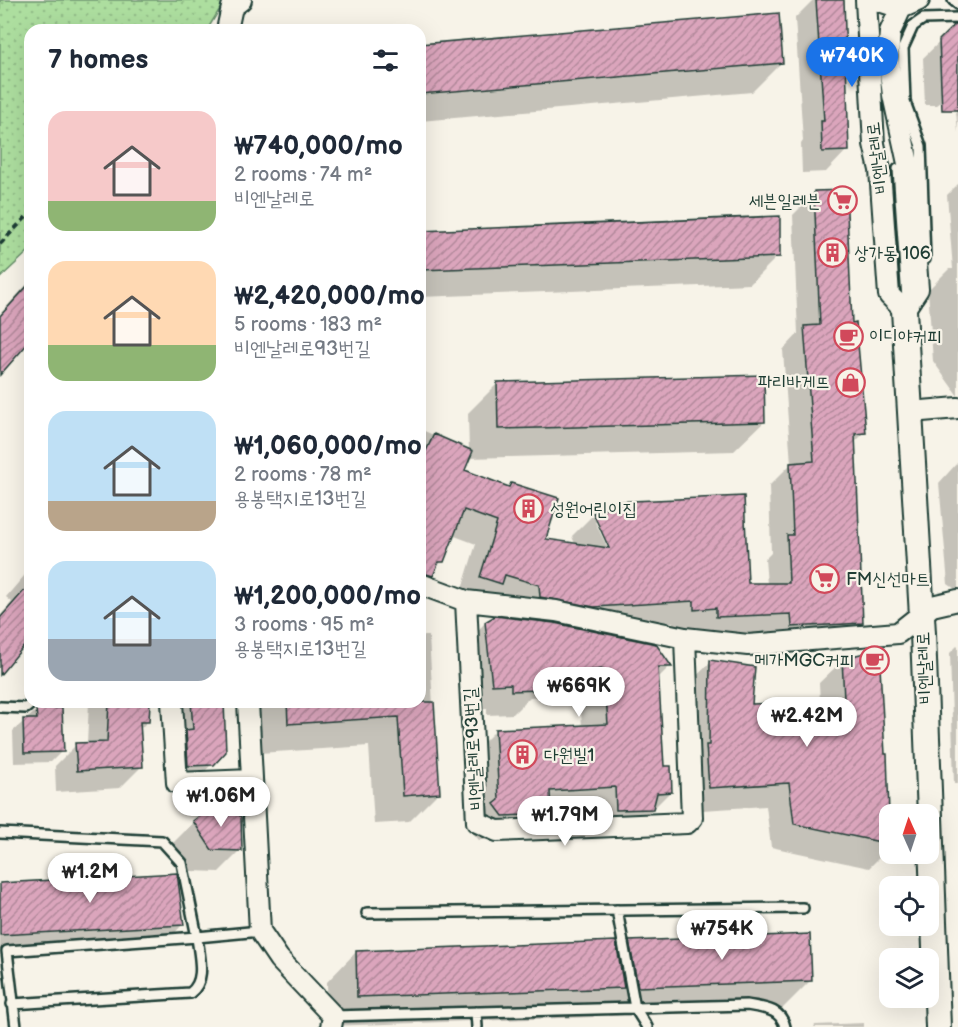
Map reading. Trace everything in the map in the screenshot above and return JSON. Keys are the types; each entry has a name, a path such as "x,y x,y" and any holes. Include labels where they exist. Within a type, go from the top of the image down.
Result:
{"street":[{"path":"228,24 232,7 241,0"},
{"name":"비엔날레로","path":"866,0 874,144 880,170 889,295 910,301"},
{"path":"876,0 910,4"},
{"name":"비엔날레로","path":"910,4 890,32 888,56 893,95 909,168 910,412 922,615 939,1027"},
{"path":"910,412 958,408"},
{"path":"426,586 466,601 556,611 685,638 748,645 898,633 932,606 958,600"},
{"name":"비엔날레로93번길","path":"466,601 477,822 497,831 687,822 692,818 685,638"},
{"path":"172,708 177,783 252,780"},
{"path":"248,708 260,932 279,959 332,1021"}],"lane":[{"path":"953,0 958,4"},
{"path":"910,4 946,18"},
{"path":"910,301 926,276 921,146 906,102 903,48 913,26 922,19 958,18"},
{"path":"898,169 910,301"},
{"path":"0,707 24,708"},
{"path":"0,833 162,841 182,862 197,937 201,974 196,989 190,993 12,1004"},
{"path":"367,913 803,908"},
{"path":"617,910 635,1008 647,1027"},
{"path":"16,1027 7,951 260,932"},
{"path":"332,1021 476,1012 747,1005 774,1010 785,1027"},
{"path":"476,1012 477,1027"}],"path":[{"path":"0,244 24,219"}],"green space":[{"path":"0,0 231,0 221,7 211,24 24,24 24,256 0,278"}],"building":[{"path":"816,0 844,0 849,151 822,152 821,121 824,121"},
{"path":"779,13 783,63 426,93 426,43"},
{"path":"954,25 958,25 958,110 942,110 939,40"},
{"path":"846,190 852,323 856,322 866,433 855,434 863,623 792,627 791,614 716,617 716,608 694,610 694,601 594,607 540,597 539,585 505,575 502,584 480,577 497,522 464,510 444,562 439,562 433,576 426,574 426,451 434,434 473,451 465,470 509,487 511,483 559,498 546,539 609,548 593,513 610,506 610,502 744,496 748,583 789,583 787,535 793,535 790,463 814,461 804,326 820,325 814,191"},
{"path":"780,216 780,257 426,270 426,231"},
{"path":"24,290 24,348 0,375 0,316"},
{"path":"764,375 765,422 498,429 497,382"},
{"path":"24,591 24,646 0,675 0,618"},
{"path":"495,616 554,623 656,644 672,667 658,667 664,766 671,766 672,792 657,793 653,809 616,810 615,787 550,791 551,814 503,816 494,804 499,800 495,729 608,724 604,669 538,675 539,690 511,691 511,684 492,685 485,622"},
{"path":"879,650 889,804 879,804 879,842 794,824 789,783 709,788 706,745 709,745 710,660 755,667 752,704 844,700 842,658"},
{"path":"426,702 434,702 440,793 403,796 398,717 288,724 287,708 426,708"},
{"path":"62,708 64,752 24,753 23,719 37,719 36,709"},
{"path":"109,708 150,708 149,722 140,722 143,767 77,771 75,743 107,742"},
{"path":"191,708 224,708 226,752 214,765 188,766 186,730 193,729"},
{"path":"229,805 241,817 242,851 212,850 193,821 211,807"},
{"path":"177,873 184,925 0,935 0,883"},
{"path":"810,934 812,981 638,987 629,941"},
{"path":"616,941 624,988 357,997 356,951"}],"place":[{"name":"세븐일레븐","path":"842,201"},
{"name":"상가동 106","path":"833,253"},
{"name":"이디야커피","path":"848,336"},
{"name":"파리바게뜨","path":"851,382"},
{"name":"성원어린이집","path":"529,509"},
{"name":"FM신선마트","path":"825,579"},
{"name":"메가MGC커피","path":"875,660"},
{"name":"다원빌1","path":"523,755"}]}
